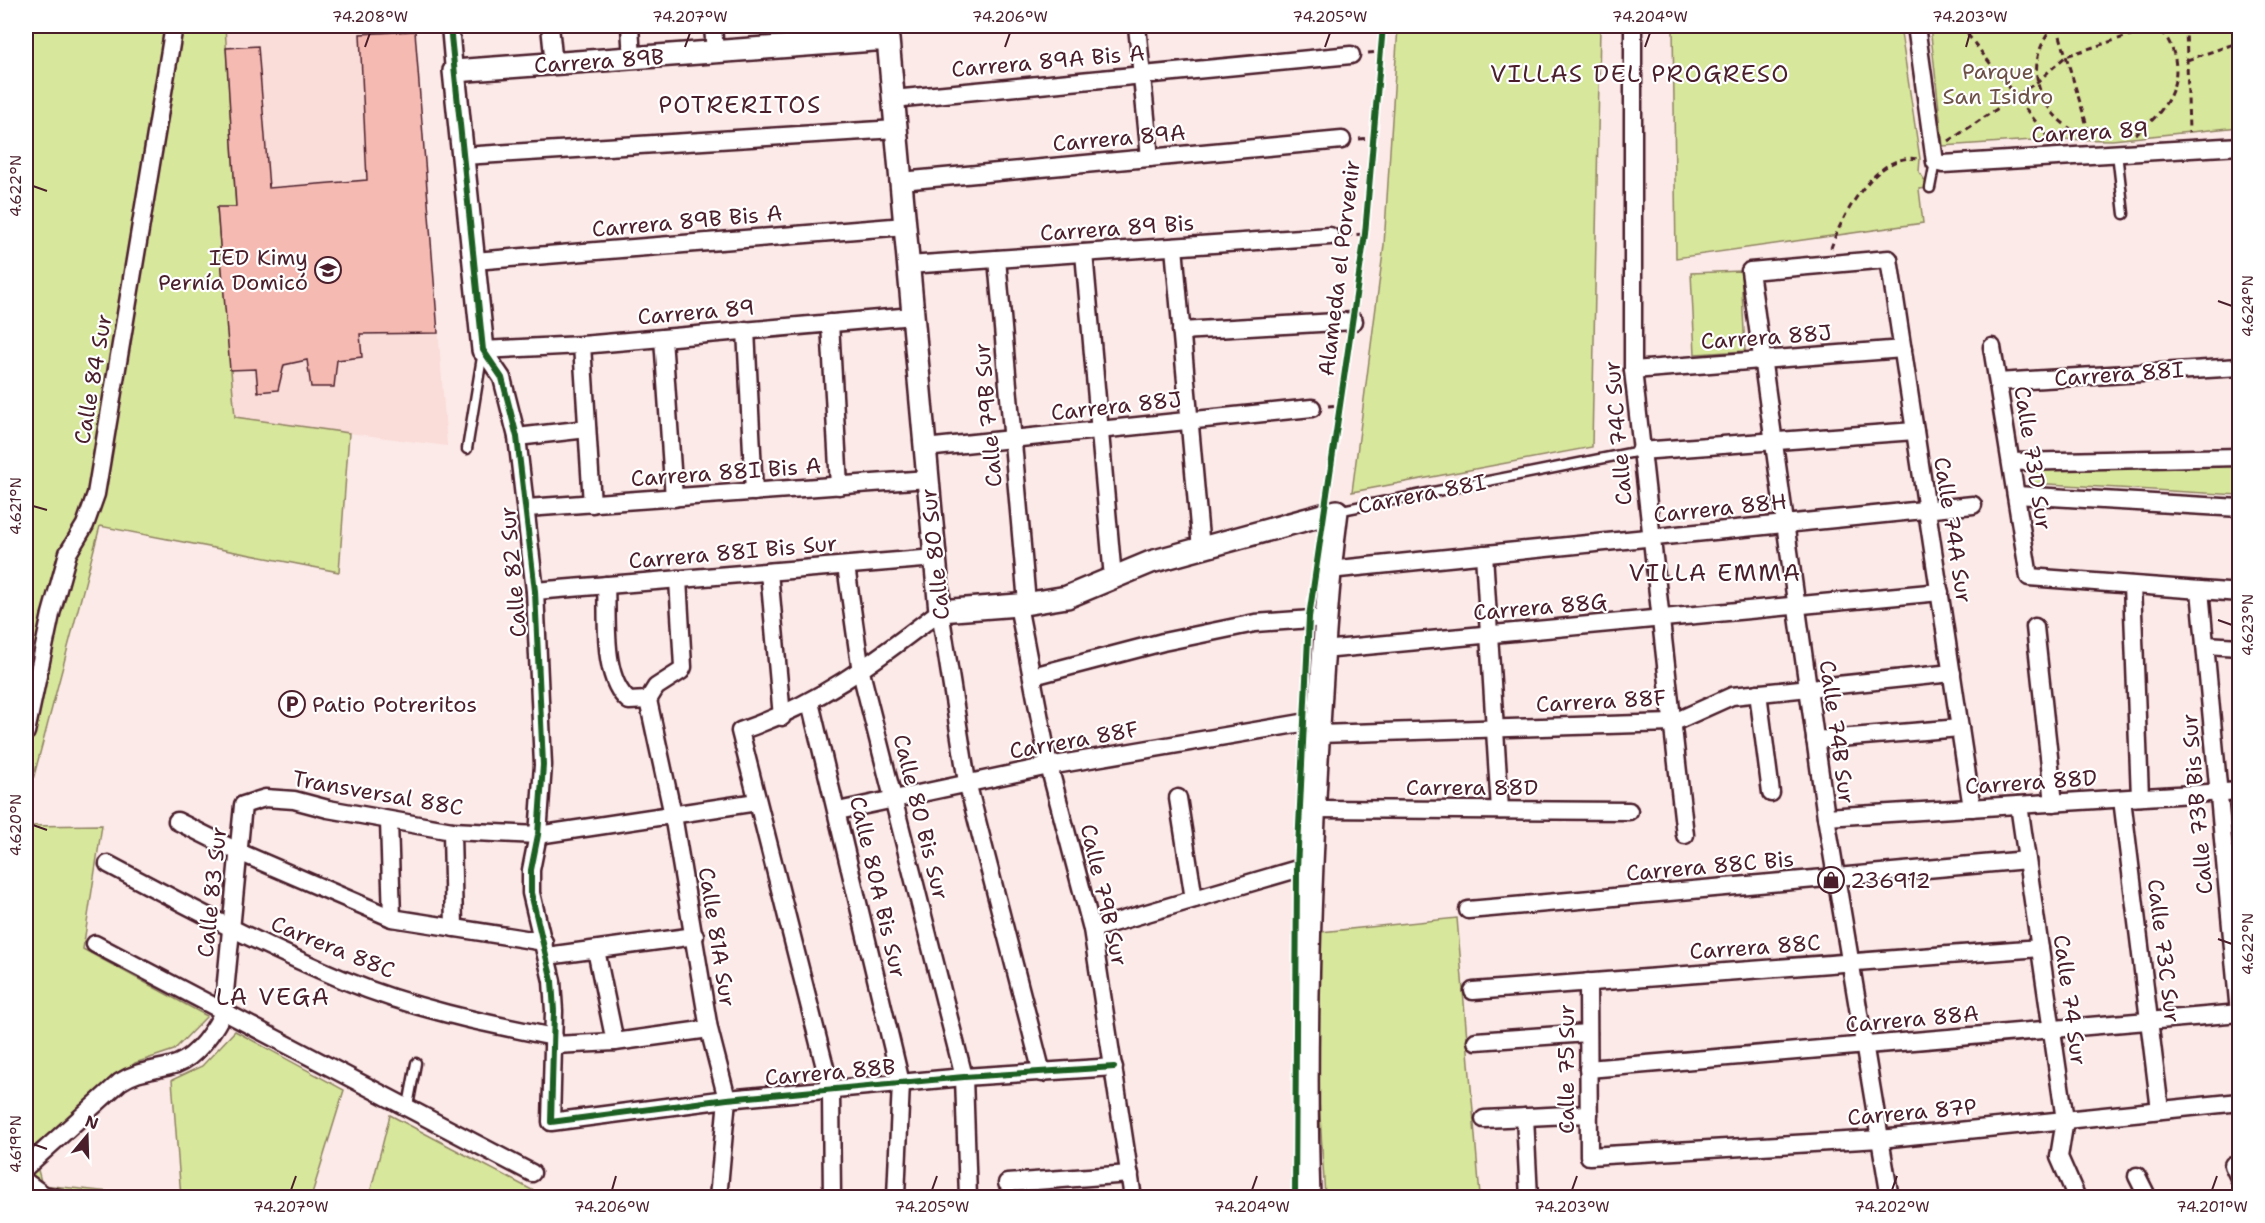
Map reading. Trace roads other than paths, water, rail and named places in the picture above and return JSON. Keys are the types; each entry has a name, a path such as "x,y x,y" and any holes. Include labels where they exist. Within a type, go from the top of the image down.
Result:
{"street":[{"name":"Calle 84 Sur","path":"26,732 51,614 68,553 85,525 96,494 174,26"},
{"name":"Calle 82 Sur","path":"450,26 483,350 502,378 517,437 535,591 543,765 538,835 531,870 531,893 552,981 554,1041 551,1122"},
{"path":"550,26 554,65"},
{"path":"630,26 632,59"},
{"path":"713,26 715,52"},
{"path":"1137,26 1150,158"},
{"name":"Calle 74C Sur","path":"1634,26 1633,370 1640,451 1685,835"},
{"path":"1916,26 1939,163"},
{"name":"Carrera 89B","path":"454,71 715,52 802,36 887,32"},
{"name":"Calle 80 Sur","path":"887,32 940,611 967,782 1042,1073"},
{"name":"Carrera 89A Bis A","path":"893,99 1351,55"},
{"path":"463,156 896,129"},
{"name":"Carrera 89A","path":"901,181 1342,140"},
{"name":"Carrera 89","path":"1939,163 2059,156 2096,144 2116,153 2240,146"},
{"name":"Carrera 89B Bis A","path":"474,261 905,226"},
{"name":"Carrera 89 Bis","path":"908,265 1330,236"},
{"path":"1174,247 1201,549"},
{"path":"1084,253 1113,578"},
{"name":"Calle 79B Sur","path":"998,259 1013,439 1022,604 1049,766 1092,929 1133,1197"},
{"name":"Calle 74A Sur","path":"1750,270 1889,259 1972,808"},
{"name":"Calle 74B Sur","path":"1750,270 1826,817 1890,1197"},
{"name":"Carrera 89","path":"483,350 582,345 913,316"},
{"path":"1181,331 1354,321"},
{"path":"830,323 839,486"},
{"path":"746,330 754,492"},
{"path":"663,338 674,498"},
{"path":"582,345 592,504"},
{"name":"Calle 73D Sur","path":"1992,347 2029,577 2132,585"},
{"name":"Carrera 88J","path":"1633,370 1903,350"},
{"name":"Carrera 88I","path":"1998,382 2240,366"},
{"name":"Carrera 88J","path":"925,448 1312,408"},
{"path":"517,437 587,429"},
{"name":"Carrera 88I","path":"1640,451 1915,431"},
{"path":"2011,462 2240,457"},
{"name":"Carrera 88I Bis A","path":"526,508 928,479"},
{"path":"2016,495 2240,508"},
{"name":"Carrera 88H","path":"1329,570 1973,505"},
{"path":"1309,1197 1306,1109 1311,865 1323,650 1329,570 1337,511"},
{"name":"Carrera 88I","path":"940,611 1022,604 1067,597 1151,562 1337,511"},
{"path":"1484,554 1500,810"},
{"name":"Carrera 88I Bis Sur","path":"535,591 935,558"},
{"name":"Calle 80 Bis Sur","path":"846,566 861,672 964,1077 968,1197"},
{"path":"769,572 782,717"},
{"path":"606,585 610,667 614,682 629,701 652,693 681,671 685,660 678,579"},
{"path":"2140,797 2132,585 2240,593"},
{"name":"Calle 73B Bis Sur","path":"2200,590 2239,1013"},
{"name":"Carrera 88G","path":"1323,650 1940,592"},
{"path":"832,1197 831,1091 756,802 740,731 782,717 861,672 940,611"},
{"path":"1033,676 1163,642 1255,622 1326,618"},
{"path":"2035,627 2054,803"},
{"path":"2205,645 2240,647"},
{"name":"Carrera 88F","path":"838,811 1049,766 1319,727 1495,728 1672,723 1732,696 1952,673"},
{"name":"Calle 81A Sur","path":"652,693 709,1029 727,1099 718,1197"},
{"path":"1758,693 1771,794"},
{"name":"Calle 80A Bis Sur","path":"810,702 838,811 901,1083 896,1196"},
{"path":"1815,740 1960,728"},
{"name":"Carrera 88D","path":"1826,817 2240,791"},
{"name":"Transversal 88C","path":"243,805 265,798 294,800 389,821 452,831 538,835 756,802"},
{"path":"1178,798 1194,899"},
{"name":"Calle 73C Sur","path":"2122,798 2160,1110"},
{"name":"Calle 83 Sur","path":"26,1167 133,1074 171,1066 185,1060 214,1028 223,1013 243,805"},
{"name":"Calle 74 Sur","path":"2019,805 2065,1120 2059,1156 2077,1197"},
{"name":"Carrera 88D","path":"1314,809 1629,811"},
{"path":"177,821 239,852 392,918 454,928 545,949 596,950 694,936"},
{"path":"389,821 392,918"},
{"path":"452,831 454,928"},
{"name":"Carrera 88C Bis","path":"1468,910 2027,860"},
{"name":"Carrera 88C","path":"108,864 232,930 346,981 466,1020 554,1041 615,1042 709,1029"},
{"path":"1092,929 1311,865"},
{"path":"95,944 532,1173"},
{"name":"Carrera 88C","path":"1473,991 2040,948"},
{"path":"596,950 615,1042"},
{"name":"Calle 75 Sur","path":"1588,982 1589,1156"},
{"name":"Carrera 88A","path":"1588,1069 2239,1013"},
{"path":"1476,1041 1588,1033"},
{"name":"Carrera 88B","path":"551,1122 727,1099 964,1077 1114,1067"},
{"name":"Carrera 87P","path":"1589,1156 1880,1139 2240,1102"},
{"path":"1484,1119 1589,1114"},
{"path":"1525,1117 1529,1197"},
{"path":"1007,1183 1130,1174"},
{"path":"2137,1176 2148,1197"},
{"path":"26,1182 48,1197"}],"lane":[{"path":"2116,153 2124,214"},
{"path":"1930,188 1939,163"},
{"path":"467,449 483,350"},
{"name":"Carrera 88I","path":"1337,511 1640,451"},
{"path":"408,1106 416,1063"}],"place":[{"name":"IED Kimy Pernía Domicó","path":"328,270"},
{"name":"Patio Potreritos","path":"292,704"},
{"name":"236912","path":"1831,880"}],"district":[{"name":"VILLAS DEL PROGRESO","path":"1640,74"},
{"name":"POTRERITOS","path":"740,105"},
{"name":"VILLA EMMA","path":"1715,573"},
{"name":"LA VEGA","path":"273,997"}],"park label":[{"name":"Parque San Isidro","path":"1998,84"}]}
